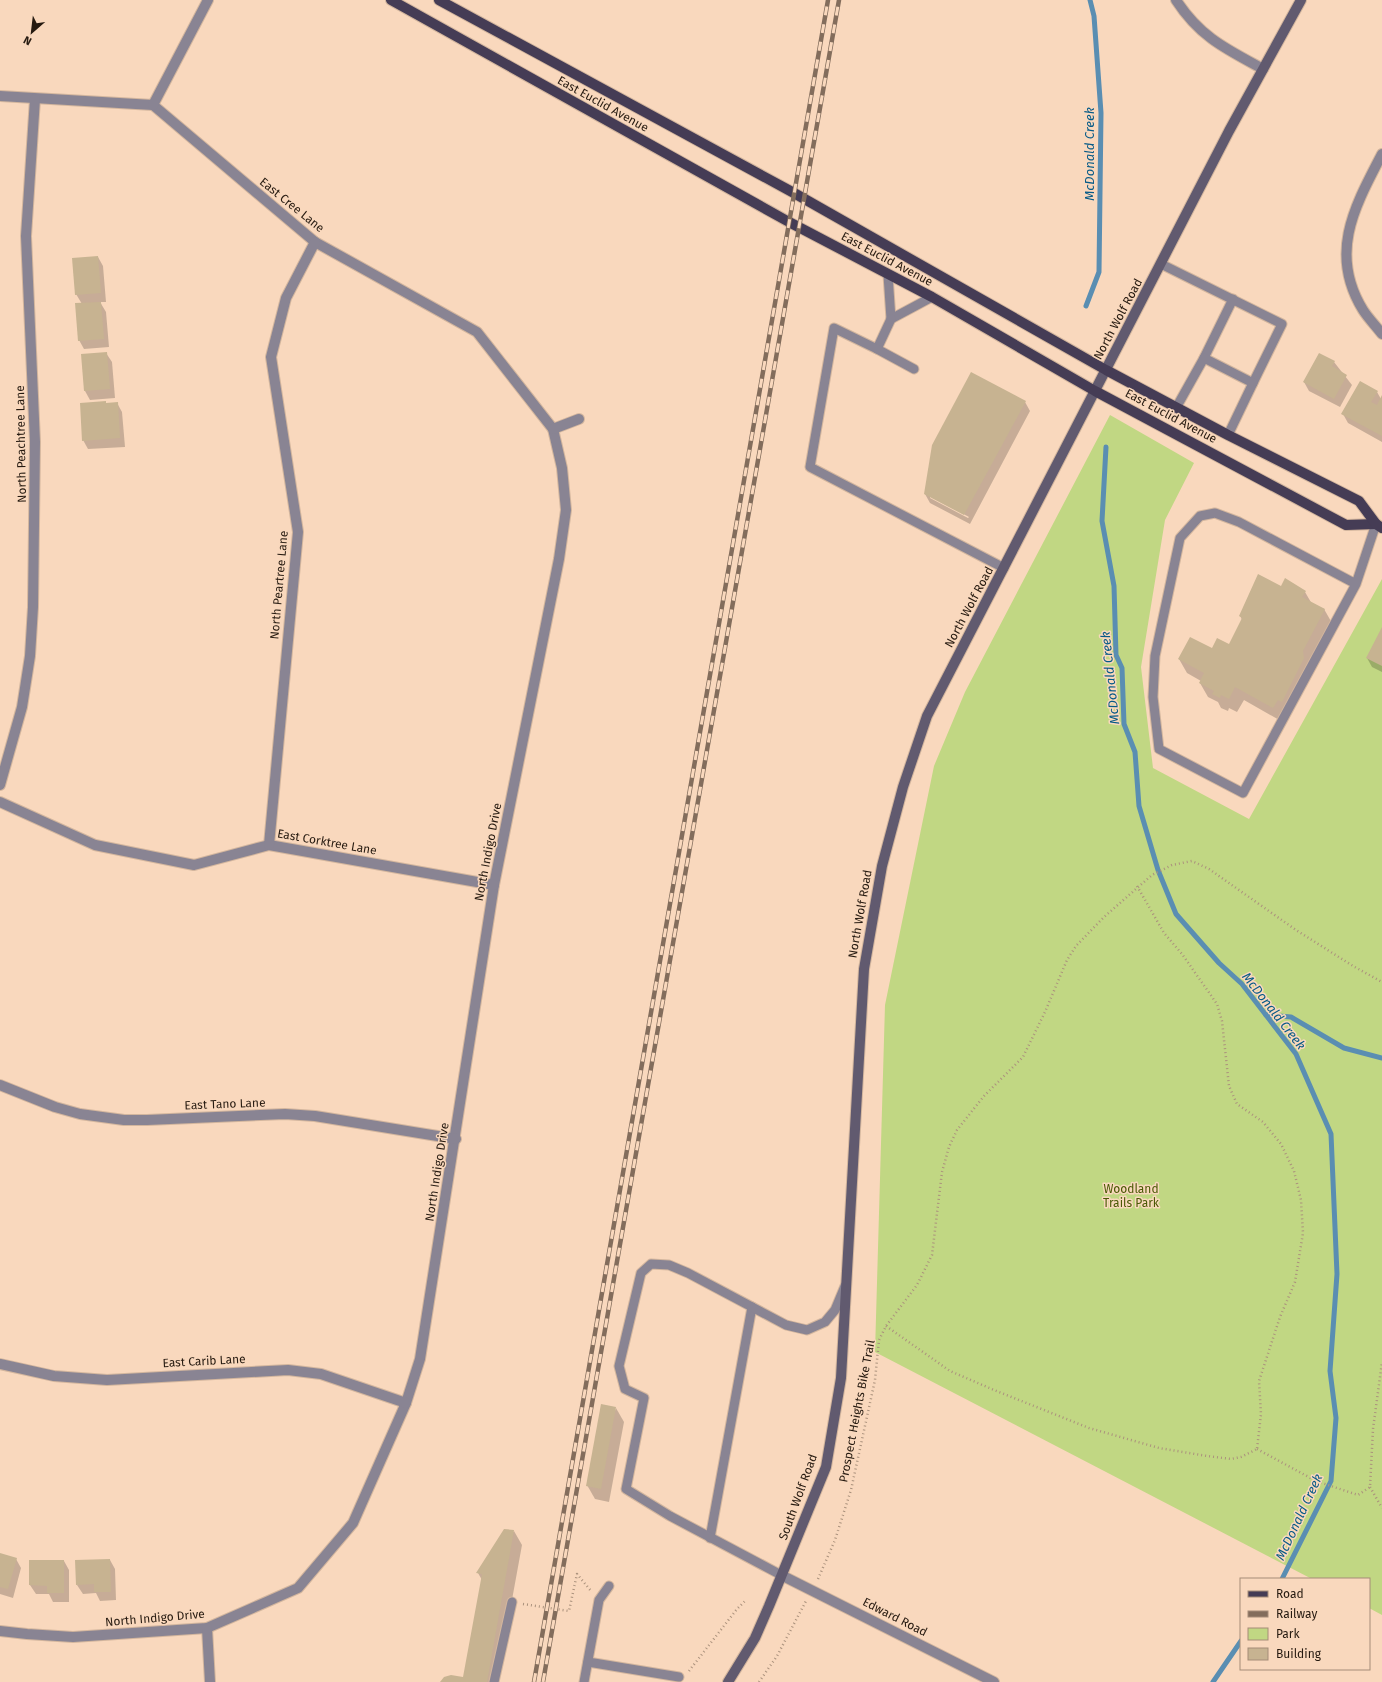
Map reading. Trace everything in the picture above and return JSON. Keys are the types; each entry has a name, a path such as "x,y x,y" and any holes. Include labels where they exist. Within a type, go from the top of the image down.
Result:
{"main road":[{"name":"East Euclid Avenue","path":"391,0 789,222 932,297 1095,391 1346,525 1379,526"},
{"name":"East Euclid Avenue","path":"439,0 794,193 1106,370 1228,435 1359,501 1379,526"},
{"name":"North Wolf Road","path":"847,1283 864,969 882,866 903,787 927,716 1161,264 1263,69 1301,0"},
{"name":"South Wolf Road","path":"728,1682 755,1638 783,1576 826,1467 841,1378 847,1283"}],"street":[{"path":"0,96 153,105 208,0"},
{"path":"1176,0 1185,14 1210,39 1263,69"},
{"name":"North Peachtree Lane","path":"0,785 22,707 30,656 33,607 35,442 26,236 35,99"},
{"name":"East Cree Lane","path":"153,105 315,242 476,332 553,428"},
{"path":"1382,154 1355,207 1349,226 1346,248 1346,267 1357,300 1363,311 1382,334"},
{"name":"North Peartree Lane","path":"269,845 298,532 271,357 286,298 315,242"},
{"path":"553,428 578,419"},
{"name":"North Indigo Drive","path":"0,1631 72,1637 207,1628 298,1588 353,1523 406,1403 420,1359 456,1139 494,885 559,559 565,517 562,468 553,428"},
{"name":"East Corktree Lane","path":"0,802 95,844 194,865 269,845 494,885"},
{"name":"East Tano Lane","path":"0,1085 55,1107 80,1114 124,1120 285,1114 314,1116 456,1139"},
{"name":"East Carib Lane","path":"0,1364 54,1376 107,1380 288,1370 321,1374 406,1403"},
{"name":"Edward Road","path":"783,1576 992,1682"},
{"path":"207,1628 210,1682"}],"lane":[{"path":"1161,264 1282,324 1228,435"},
{"path":"877,349 891,319 888,275"},
{"path":"891,319 932,297"},
{"path":"1176,408 1204,358 1233,299"},
{"path":"914,368 834,328 810,467 1004,568"},
{"path":"1204,358 1253,383"},
{"path":"1356,584 1239,522 1215,513 1200,516 1180,538 1154,656 1153,697 1159,749 1243,793 1356,584 1379,526"},
{"path":"783,1576 670,1516 626,1489 644,1398 625,1389 619,1366 640,1273 651,1264 669,1265 688,1273 786,1325 808,1330 825,1322 835,1310 847,1283"},
{"path":"710,1538 752,1307"},
{"path":"584,1682 599,1600 609,1586"},
{"path":"494,1682 512,1602"},
{"path":"588,1662 679,1676"}],"path":[{"name":"Prospect Heights Bike Trail","path":"818,1578 835,1540 851,1490 875,1380 879,1340 886,1326 917,1285 932,1255 942,1172 949,1147 957,1130 984,1096 1023,1057 1045,1012 1067,960 1076,946 1137,886 1152,875 1172,865 1192,861 1209,869 1296,930 1353,966 1382,982"},
{"path":"1137,886 1164,933 1182,954 1218,1004 1222,1021 1229,1086 1237,1104 1264,1122 1281,1144 1294,1171 1301,1200 1303,1233 1295,1282 1280,1317 1260,1381 1261,1414 1257,1449"},
{"path":"886,1326 950,1371 1089,1428 1159,1448 1231,1459 1241,1457 1257,1449"},
{"path":"1382,1362 1372,1429 1370,1487 1382,1508"},
{"path":"1257,1449 1316,1481 1340,1490 1358,1495 1370,1487"},
{"path":"512,1602 569,1611 576,1574 599,1600"},
{"path":"679,1676 690,1671 737,1609 746,1600"},
{"path":"759,1682 777,1656 802,1609"}],"green space":[{"name":"Woodland Trails Park","path":"1110,415 1194,463 1165,520 1141,667 1153,768 1249,819 1382,579 1382,1615 1370,1609 1370,1578 1310,1578 875,1352 885,1005 934,766 965,692"}],"building":[{"path":"98,256 101,293 75,295 72,258"},
{"path":"101,302 104,339 78,341 75,303"},
{"path":"107,352 110,389 84,391 81,354"},
{"path":"1319,353 1335,361 1332,366 1347,375 1334,399 1303,382"},
{"path":"971,372 1026,401 964,515 924,494 932,445"},
{"path":"1360,381 1378,391 1371,402 1377,405 1382,395 1382,436 1341,414"},
{"path":"106,401 106,403 118,402 120,438 82,441 80,403"},
{"path":"1258,574 1281,586 1285,578 1306,591 1302,597 1325,609 1303,651 1304,658 1282,702 1278,700 1273,708 1235,687 1229,699 1221,695 1220,698 1212,694 1214,691 1199,683 1204,673 1178,659 1190,637 1212,648 1217,638 1229,644 1242,618 1239,616"},
{"path":"1382,627 1382,666 1366,658"},
{"path":"601,1404 616,1407 601,1489 586,1486"},
{"path":"504,1529 514,1530 487,1682 440,1682 444,1677 451,1675 463,1677 482,1574 476,1573"},
{"path":"0,1553 17,1558 8,1589 0,1587"},
{"path":"110,1559 111,1592 94,1592 94,1584 76,1585 75,1560"},
{"path":"29,1560 64,1560 64,1593 47,1593 47,1586 29,1585"}],"waterway":[{"name":"McDonald Creek","path":"1086,306 1099,272 1101,113 1094,16 1090,0"},
{"name":"McDonald Creek","path":"1106,447 1102,521 1114,586 1116,655 1122,668 1124,724 1135,752 1139,806 1158,870 1176,914 1219,963 1242,984 1296,1054 1331,1134 1337,1274 1330,1371 1336,1418 1331,1481 1282,1578"},
{"path":"1266,1015 1291,1017 1344,1048 1382,1058"},
{"name":"McDonald Creek","path":"1213,1682 1240,1642"}],"railway":[{"path":"534,1682 828,0"},
{"path":"543,1682 839,0"}]}
